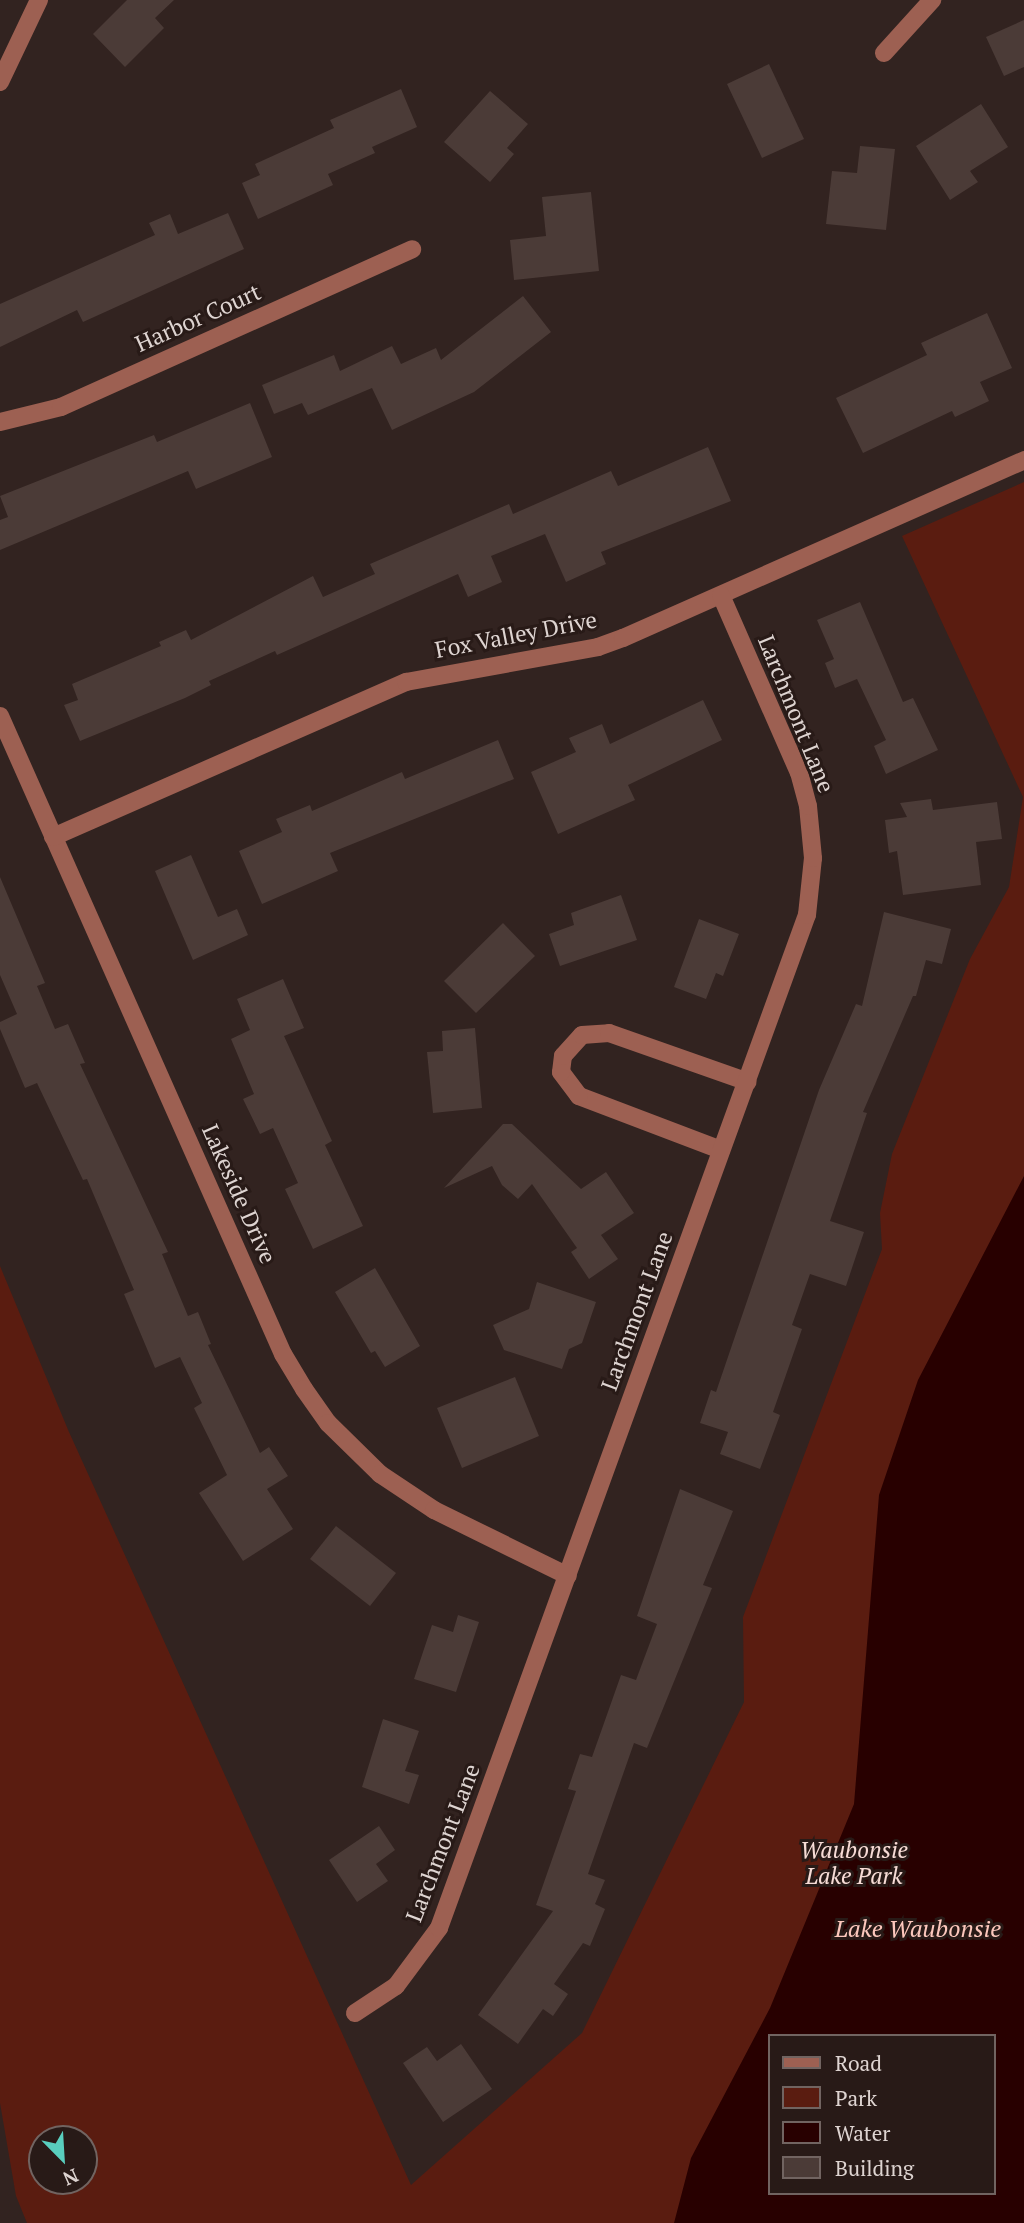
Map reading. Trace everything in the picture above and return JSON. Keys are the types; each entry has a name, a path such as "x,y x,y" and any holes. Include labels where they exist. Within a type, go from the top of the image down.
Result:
{"street":[{"path":"0,82 39,0"},
{"path":"884,53 932,0"},
{"name":"Harbor Court","path":"0,422 61,407 412,248"},
{"name":"Fox Valley Drive","path":"53,837 406,681 598,647 1024,460"},
{"name":"Larchmont Lane","path":"355,2013 396,1986 439,1928 807,915 812,835 799,773 721,595"},
{"name":"Lakeside Drive","path":"0,716 283,1354 304,1389 352,1449 414,1498 568,1576"},
{"path":"722,1150 579,1096 561,1072 563,1056 582,1035 609,1033 748,1082"}],"green space":[{"name":"Waubonsie Lake Park","path":"1024,482 1024,2223 27,2223 16,2196 0,2103 0,1266 69,1432 411,2185 582,2033 744,1702 743,1617 882,1249 880,1213 892,1154 970,959 1009,887 1023,797 902,536"}],"water":[{"name":"Lake Waubonsie","path":"1024,1176 1024,2223 674,2223 691,2158 770,2008 854,1804 879,1495 918,1380"}],"building":[{"path":"127,0 174,0 155,18 164,28 125,67 93,34"},
{"path":"1024,20 1024,67 1004,76 986,37"},
{"path":"769,64 804,139 762,158 727,84"},
{"path":"401,89 417,127 372,147 375,153 328,174 333,185 258,219 242,183 260,175 255,164 334,128 330,120"},
{"path":"490,91 528,124 507,148 514,154 490,182 444,142"},
{"path":"981,104 1008,147 970,171 978,182 950,200 916,146"},
{"path":"860,146 895,149 886,230 826,224 832,171 857,173"},
{"path":"591,192 599,271 514,280 510,240 546,236 542,197"},
{"path":"228,213 244,249 83,322 77,310 0,347 0,304 155,235 149,223 170,214 178,234"},
{"path":"523,296 551,332 474,392 392,430 372,388 308,415 302,403 274,414 262,385 334,355 340,371 392,346 401,364 436,348 441,360"},
{"path":"987,313 1012,368 980,382 989,401 955,417 952,411 863,453 836,398 927,355 921,343"},
{"path":"250,403 272,457 196,489 188,471 0,550 0,520 8,517 0,496 154,435 157,442"},
{"path":"708,447 731,501 601,552 606,564 566,582 545,534 491,556 502,582 468,597 458,574 277,655 275,651 209,681 211,685 185,698 80,741 64,705 78,700 72,684 161,646 159,642 186,630 191,640 313,576 323,597 375,574 370,564 509,504 513,514 611,471 618,486"},
{"path":"860,602 903,702 913,698 938,750 886,774 874,746 886,740 857,679 835,688 825,663 834,659 817,620"},
{"path":"703,700 722,740 628,785 635,800 558,834 531,772 576,752 569,738 602,724 610,744"},
{"path":"498,740 514,779 330,853 338,871 262,904 239,851 282,832 276,819 310,805 312,811 402,772 405,779"},
{"path":"931,799 933,810 997,802 1002,839 976,842 981,885 903,895 897,851 889,853 885,820 907,817 900,803"},
{"path":"191,855 218,917 237,909 248,935 193,960 155,871"},
{"path":"0,877 45,983 37,986 55,1029 68,1024 85,1063 80,1064 168,1252 162,1254 188,1316 198,1312 211,1344 208,1345 260,1453 269,1447 288,1476 267,1489 293,1529 243,1561 199,1493 227,1475 194,1408 202,1403 180,1357 155,1368 124,1294 134,1290 87,1179 83,1180 37,1083 25,1088 0,1029 0,1022 17,1014 0,975"},
{"path":"621,895 637,940 560,966 549,934 574,925 571,913"},
{"path":"884,912 951,929 942,964 926,960 916,996 913,996 863,1112 867,1113 830,1221 864,1232 846,1286 810,1274 792,1325 802,1329 773,1412 780,1415 760,1469 720,1454 728,1432 700,1423 711,1390 716,1392 819,1090 856,1004 862,1006"},
{"path":"699,919 739,934 723,976 716,973 706,999 674,987"},
{"path":"503,923 535,956 476,1013 444,981"},
{"path":"283,979 304,1028 284,1036 332,1141 325,1145 363,1226 313,1249 285,1189 298,1183 273,1128 260,1134 243,1099 254,1094 231,1039 250,1030 237,999"},
{"path":"475,1028 482,1108 433,1113 427,1052 443,1051 442,1031"},
{"path":"503,1124 512,1124 581,1189 606,1172 634,1213 601,1235 618,1259 589,1279 571,1252 577,1248 532,1184 518,1199 502,1185 492,1166 444,1188"},
{"path":"375,1268 420,1346 385,1367 375,1351 371,1353 335,1292"},
{"path":"537,1282 596,1302 582,1343 569,1349 562,1369 504,1350 493,1325 529,1309"},
{"path":"515,1377 539,1436 462,1468 437,1408"},
{"path":"680,1489 733,1511 703,1585 712,1588 647,1748 634,1743 588,1874 605,1880 595,1904 605,1909 590,1946 583,1943 554,1984 568,1994 553,2016 543,2009 518,2044 478,2015 553,1911 536,1905 576,1791 568,1789 580,1754 592,1757 621,1675 636,1680 657,1624 637,1616"},
{"path":"336,1526 396,1573 370,1606 310,1559"},
{"path":"458,1615 479,1622 456,1692 414,1679 432,1625 453,1632"},
{"path":"383,1719 419,1731 405,1771 419,1775 409,1804 362,1787"},
{"path":"379,1826 395,1850 376,1864 388,1881 357,1902 329,1860"},
{"path":"461,2044 492,2089 443,2122 403,2063 427,2047 437,2061"}]}
